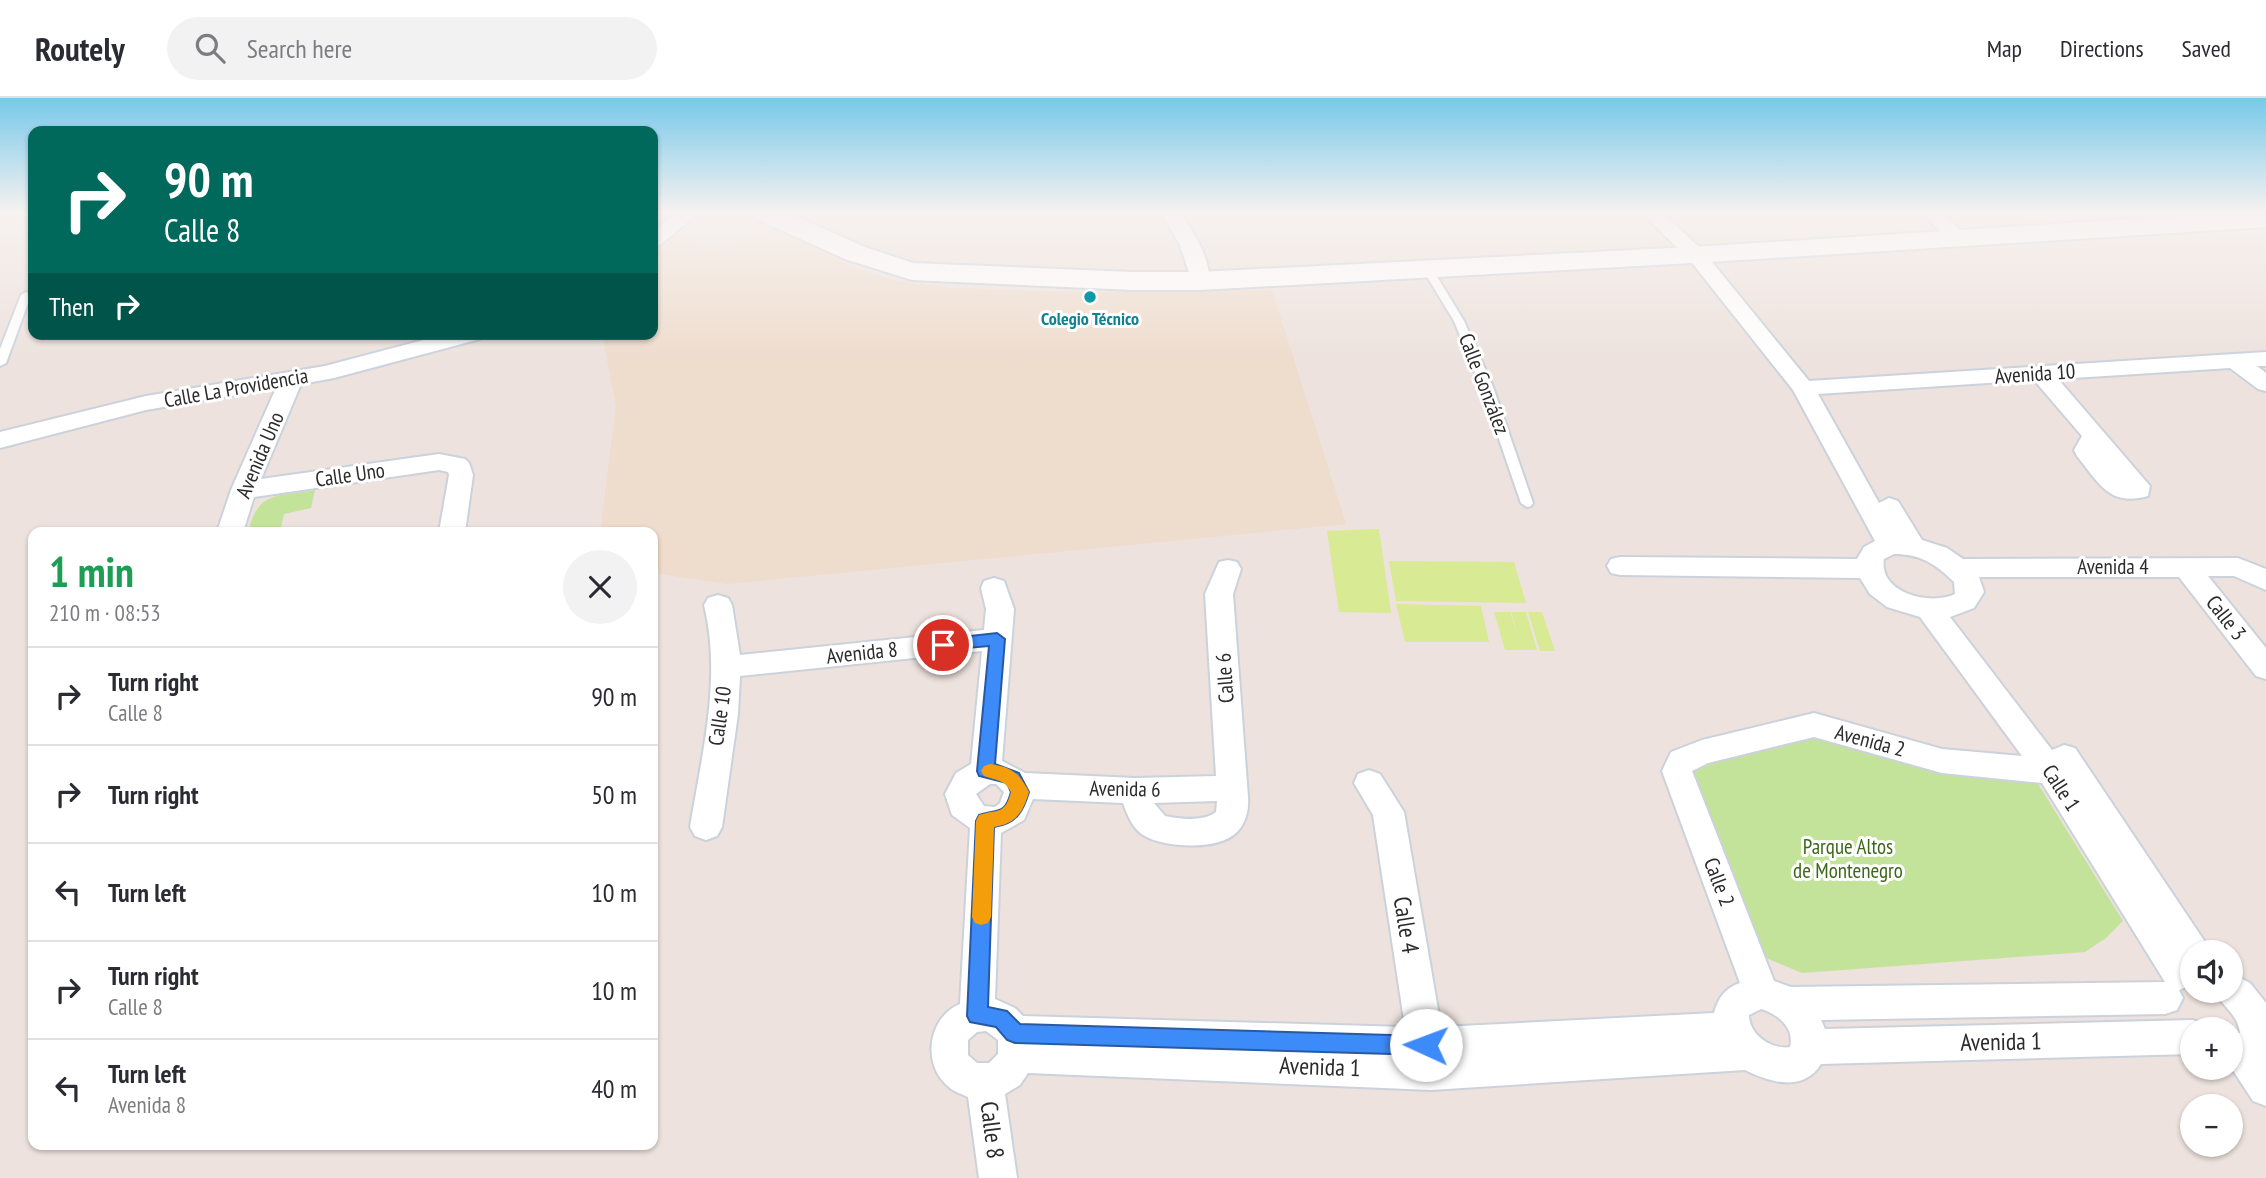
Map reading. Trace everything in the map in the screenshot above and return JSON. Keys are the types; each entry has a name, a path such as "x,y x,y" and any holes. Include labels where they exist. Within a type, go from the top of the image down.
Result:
{"main road":[{"path":"880,262 912,271 1133,281 1200,281 1559,262"}],"street":[{"path":"1198,262 1200,281"},
{"path":"1710,262 1810,388 1902,546"},
{"name":"Calle La Providencia","path":"0,440 100,412 355,366 450,340"},
{"name":"Avenida 10","path":"1810,388 2266,359"},
{"path":"2235,361 2266,384"},
{"path":"2041,374 2099,441"},
{"name":"Avenida Uno","path":"232,527 244,490 292,378"},
{"name":"Calle Uno","path":"244,490 439,462 456,465 461,475 453,527"},
{"path":"1902,546 1937,554 1958,568 1969,588 1968,597 1963,605 1942,610 1897,600 1878,585 1869,569 1873,554 1902,546"},
{"path":"1620,566 1869,569"},
{"name":"Calle 3","path":"2186,567 2266,668"},
{"name":"Avenida 4","path":"1958,568 2238,567 2266,580"},
{"name":"Calle 6","path":"1135,791 1139,808 1156,827 1168,831 1203,831 1217,828 1227,822 1233,807 1233,788 1219,594 1228,569"},
{"path":"986,771 1000,609 994,588"},
{"name":"Calle 10","path":"706,827 727,667 725,624 718,605"},
{"name":"Calle 1","path":"1942,610 2062,770 2180,972"},
{"name":"Avenida 8","path":"727,667 997,639"},
{"name":"Avenida 2","path":"1677,771 1682,761 1702,752 1814,725 1942,761 2062,770"},
{"path":"986,771 1005,774 1018,785 1020,792 1016,808 1000,819 985,821 972,817 965,811 960,796 968,780 986,771"},
{"name":"Calle 2","path":"1677,771 1774,998"},
{"name":"Calle 4","path":"1369,783 1388,812 1428,1059"},
{"name":"Avenida 6","path":"1018,785 1135,791 1233,788"},
{"path":"977,1016 985,821"},
{"name":"Avenida 1","path":"1774,998 2180,975"},
{"name":"Calle 1","path":"2180,981 2170,1012 2180,1022"},
{"path":"1774,998 1806,1024 1810,1047 1806,1057 1798,1063 1787,1066 1767,1062 1741,1040 1731,1017 1733,1007 1740,999 1774,998"},
{"path":"2243,1000 2250,1006 2261,1031 2259,1042 2253,1049 2243,1051"},
{"path":"977,1016 1000,1018 1009,1024 1016,1044 1004,1073 985,1082 961,1077 948,1059 950,1037 967,1020 977,1016"},
{"name":"Avenida 1","path":"1810,1047 2180,1036"},
{"name":"Avenida 1","path":"1016,1044 1428,1059 1741,1040"},
{"path":"2243,1060 2266,1088"},
{"name":"Calle 8","path":"985,1082 998,1178"}],"lane":[{"name":"Calle González","path":"1429,270 1459,321 1488,387 1527,503"},
{"path":"0,363 26,295"}],"shaded area":[{"path":"658,262 844,262 897,281 951,288 1079,292 1272,290 1346,524 727,584 658,574 658,527 601,527 616,406 603,340 658,340"}],"green space":[{"path":"315,490 311,508 284,514 281,527 249,527 257,509 264,502 280,495"},
{"path":"1379,529 1391,613 1339,612 1327,531"},
{"path":"1389,561 1514,562 1526,603 1396,601"},
{"path":"1396,604 1481,606 1489,642 1405,642"},
{"path":"1494,612 1510,612 1519,640 1511,612 1526,612 1537,650 1505,650"},
{"path":"1528,612 1542,612 1555,651 1540,651"},
{"name":"Parque Altos de Montenegro","path":"1816,735 2035,779 2123,921 2106,938 2085,952 1802,973 1766,958 1690,768"}],"slow traffic":[{"path":"981,917 985,821 1000,819 1009,814 1016,808 1020,792 1013,778 990,771"}],"place":[{"name":"Colegio Técnico","path":"1090,297"}],"route":[{"path":"943,645 997,639 986,771 995,771 1013,778 1020,792 1016,808 1009,814 1000,819 985,821 977,1016 1000,1018 1009,1024 1015,1033 1426,1045"}]}
